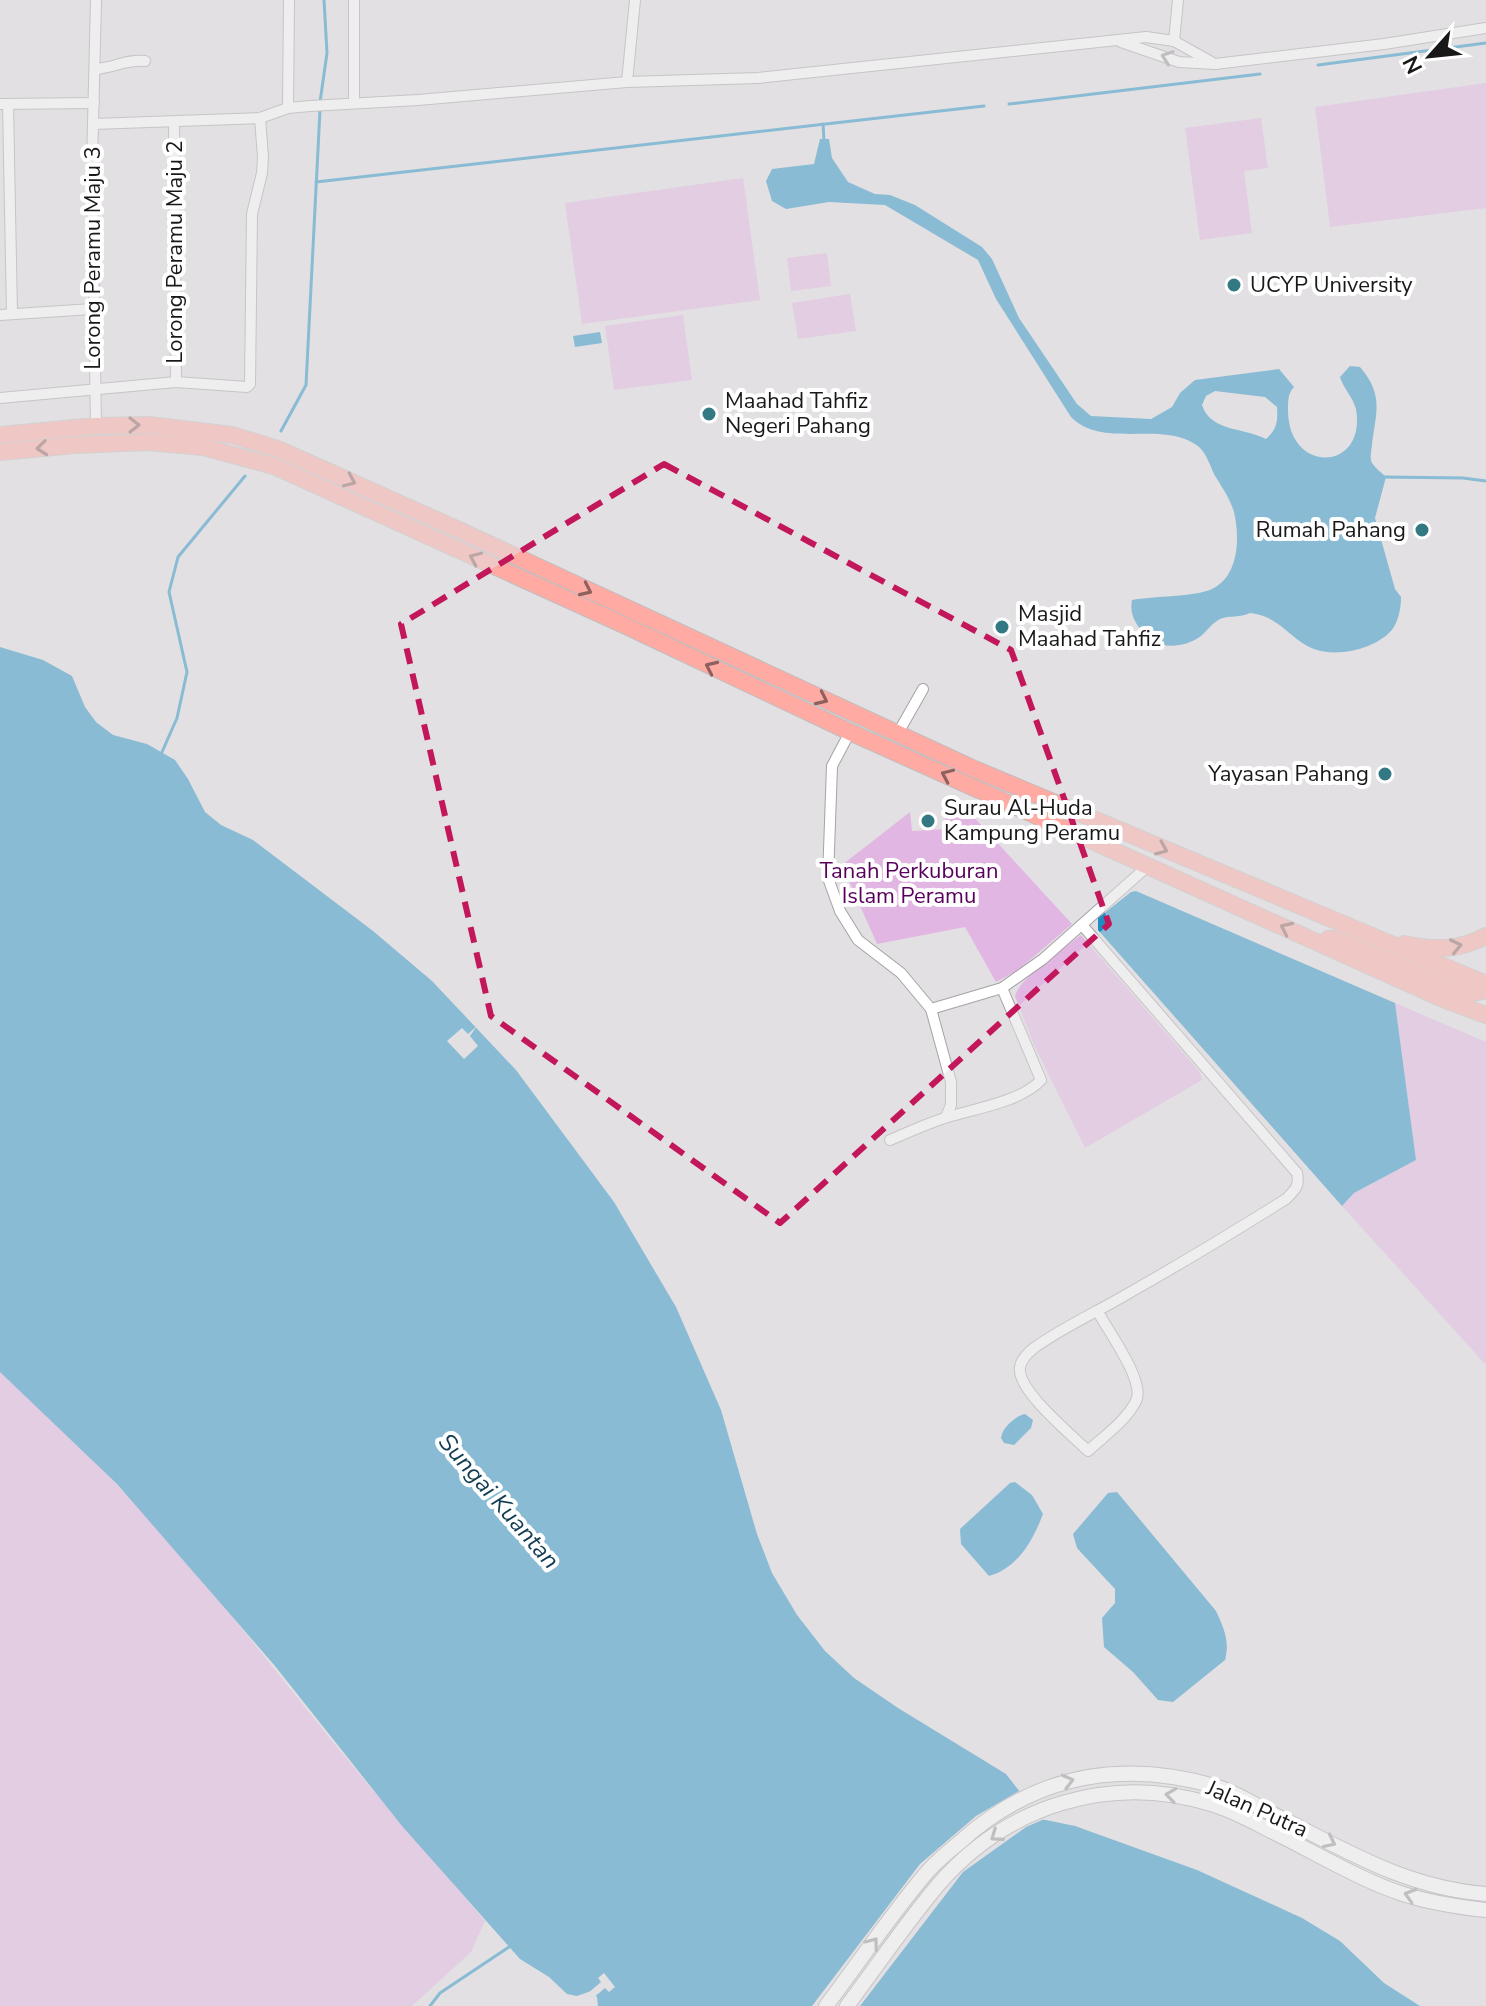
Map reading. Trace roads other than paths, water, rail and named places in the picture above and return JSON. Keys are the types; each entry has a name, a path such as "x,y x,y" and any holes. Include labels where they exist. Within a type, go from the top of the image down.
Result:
{"highway":[{"path":"0,435 96,426 177,426 232,435 278,449 972,768 1486,987"},
{"path":"0,452 148,442 203,447 274,466 850,732 1443,999 1486,1015"},
{"path":"1371,937 1434,950 1456,948 1486,936"},
{"path":"1313,941 1335,939 1468,994 1486,987"}],"main road":[{"name":"Jalan Putra","path":"826,2006 930,1869 980,1823 1014,1802 1048,1787 1086,1777 1127,1772 1175,1777 1222,1788 1401,1877 1454,1891 1486,1894"},
{"name":"Jalan Putra","path":"847,2006 939,1884 968,1857 1027,1815 1075,1798 1121,1790 1172,1794 1214,1804 1400,1893 1447,1906 1486,1910"}],"street":[{"name":"Lorong Peramu Maju 3","path":"96,0 92,309 96,426"},
{"path":"288,108 289,0"},
{"path":"354,0 354,103"},
{"path":"627,82 635,0"},
{"path":"1174,41 1178,0"},
{"path":"1120,41 1179,62 1215,64 1384,44 1486,28"},
{"path":"93,124 260,118 288,108 310,106 627,82 758,78 1146,37 1174,41 1215,64"},
{"path":"95,69 112,68 128,59 145,61"},
{"path":"92,309 6,315 4,104 94,103"},
{"path":"0,398 94,392 176,382 247,387 250,384 252,214 263,157 260,118"},
{"name":"Lorong Peramu Maju 2","path":"174,122 176,382"},
{"path":"898,733 923,689"},
{"path":"850,732 835,757 830,780 828,878 840,911 858,940 901,973 931,1009 951,1082 951,1105 946,1117"},
{"path":"931,1009 1002,988 1043,959 1149,865"},
{"path":"1082,925 1297,1173 1299,1181 1297,1189 1286,1199 1033,1349 1019,1369 1022,1382 1032,1397 1088,1451 1123,1419 1137,1400 1139,1390 1134,1374 1098,1312"},
{"path":"890,1140 946,1117 1022,1093 1034,1088 1041,1080 1002,988"}],"water":[{"path":"820,139 829,139 832,158 848,182 875,194 890,195 915,205 982,247 992,259 1019,318 1077,404 1091,416 1151,419 1172,407 1180,393 1195,380 1279,369 1294,387 1288,403 1291,431 1300,446 1312,455 1326,458 1339,454 1350,445 1356,430 1356,409 1340,377 1350,366 1360,367 1373,386 1375,395 1371,458 1373,465 1386,477 1375,518 1395,589 1401,597 1394,627 1378,641 1357,650 1323,652 1298,640 1277,623 1250,613 1220,619 1201,636 1185,644 1168,646 1152,641 1134,619 1132,600 1205,592 1221,583 1232,566 1237,544 1234,512 1204,452 1185,439 1169,435 1100,432 1084,427 1071,417 996,299 978,260 885,205 829,202 786,209 772,201 766,181 772,169 814,164","holes":["1215,391 1265,397 1277,407 1275,428 1266,439 1220,424 1206,414 1202,405 1206,396"]},
{"path":"600,332 602,343 575,347 573,336"},
{"name":"Sungai Kuantan","path":"0,647 43,660 72,676 85,707 96,722 113,735 147,744 175,760 205,812 221,825 253,840 373,931 432,981 516,1070 614,1202 676,1307 721,1410 757,1534 772,1573 797,1615 825,1651 854,1678 898,1708 1006,1774 1041,1819 1075,1826 1197,1870 1302,1918 1340,1941 1384,1983 1420,2006 598,2006 597,1997 591,1991 577,1996 567,1994 549,1977 520,1959 402,1826 275,1666 117,1484 0,1372"},
{"path":"1136,891 1395,1003 1416,1160 1354,1193 1342,1206 1098,930 1098,918"},
{"path":"1025,1414 1033,1420 1031,1428 1014,1445 1004,1443 1001,1438 1006,1427"},
{"path":"1015,1482 1032,1495 1043,1514 1023,1552 1008,1567 989,1576 961,1544 960,1529 1010,1483"},
{"path":"1117,1492 1216,1611 1225,1635 1225,1660 1173,1702 1158,1700 1133,1672 1104,1647 1102,1618 1115,1603 1115,1589 1077,1548 1073,1534 1108,1493"}],"waterway":[{"path":"320,102 327,53 324,0"},
{"path":"1318,65 1486,43"},
{"path":"1009,104 1260,74"},
{"path":"316,182 984,106"},
{"path":"281,431 306,385 320,110"},
{"path":"823,124 824,140"},
{"path":"162,752 177,718 187,672 169,592 178,557 245,476"},
{"path":"1384,477 1486,481"},
{"path":"430,2006 440,1993 509,1947"}],"place":[{"name":"UCYP University","path":"1234,285"},
{"name":"Maahad Tahfiz Negeri Pahang","path":"709,414"},
{"name":"Rumah Pahang","path":"1422,530"},
{"name":"Masjid Maahad Tahfiz","path":"1002,627"},
{"name":"Yayasan Pahang","path":"1385,774"},
{"name":"Surau Al-Huda Kampung Peramu","path":"928,821"}],"park label":[{"name":"Tanah Perkuburan Islam Peramu","path":"909,884"}]}
